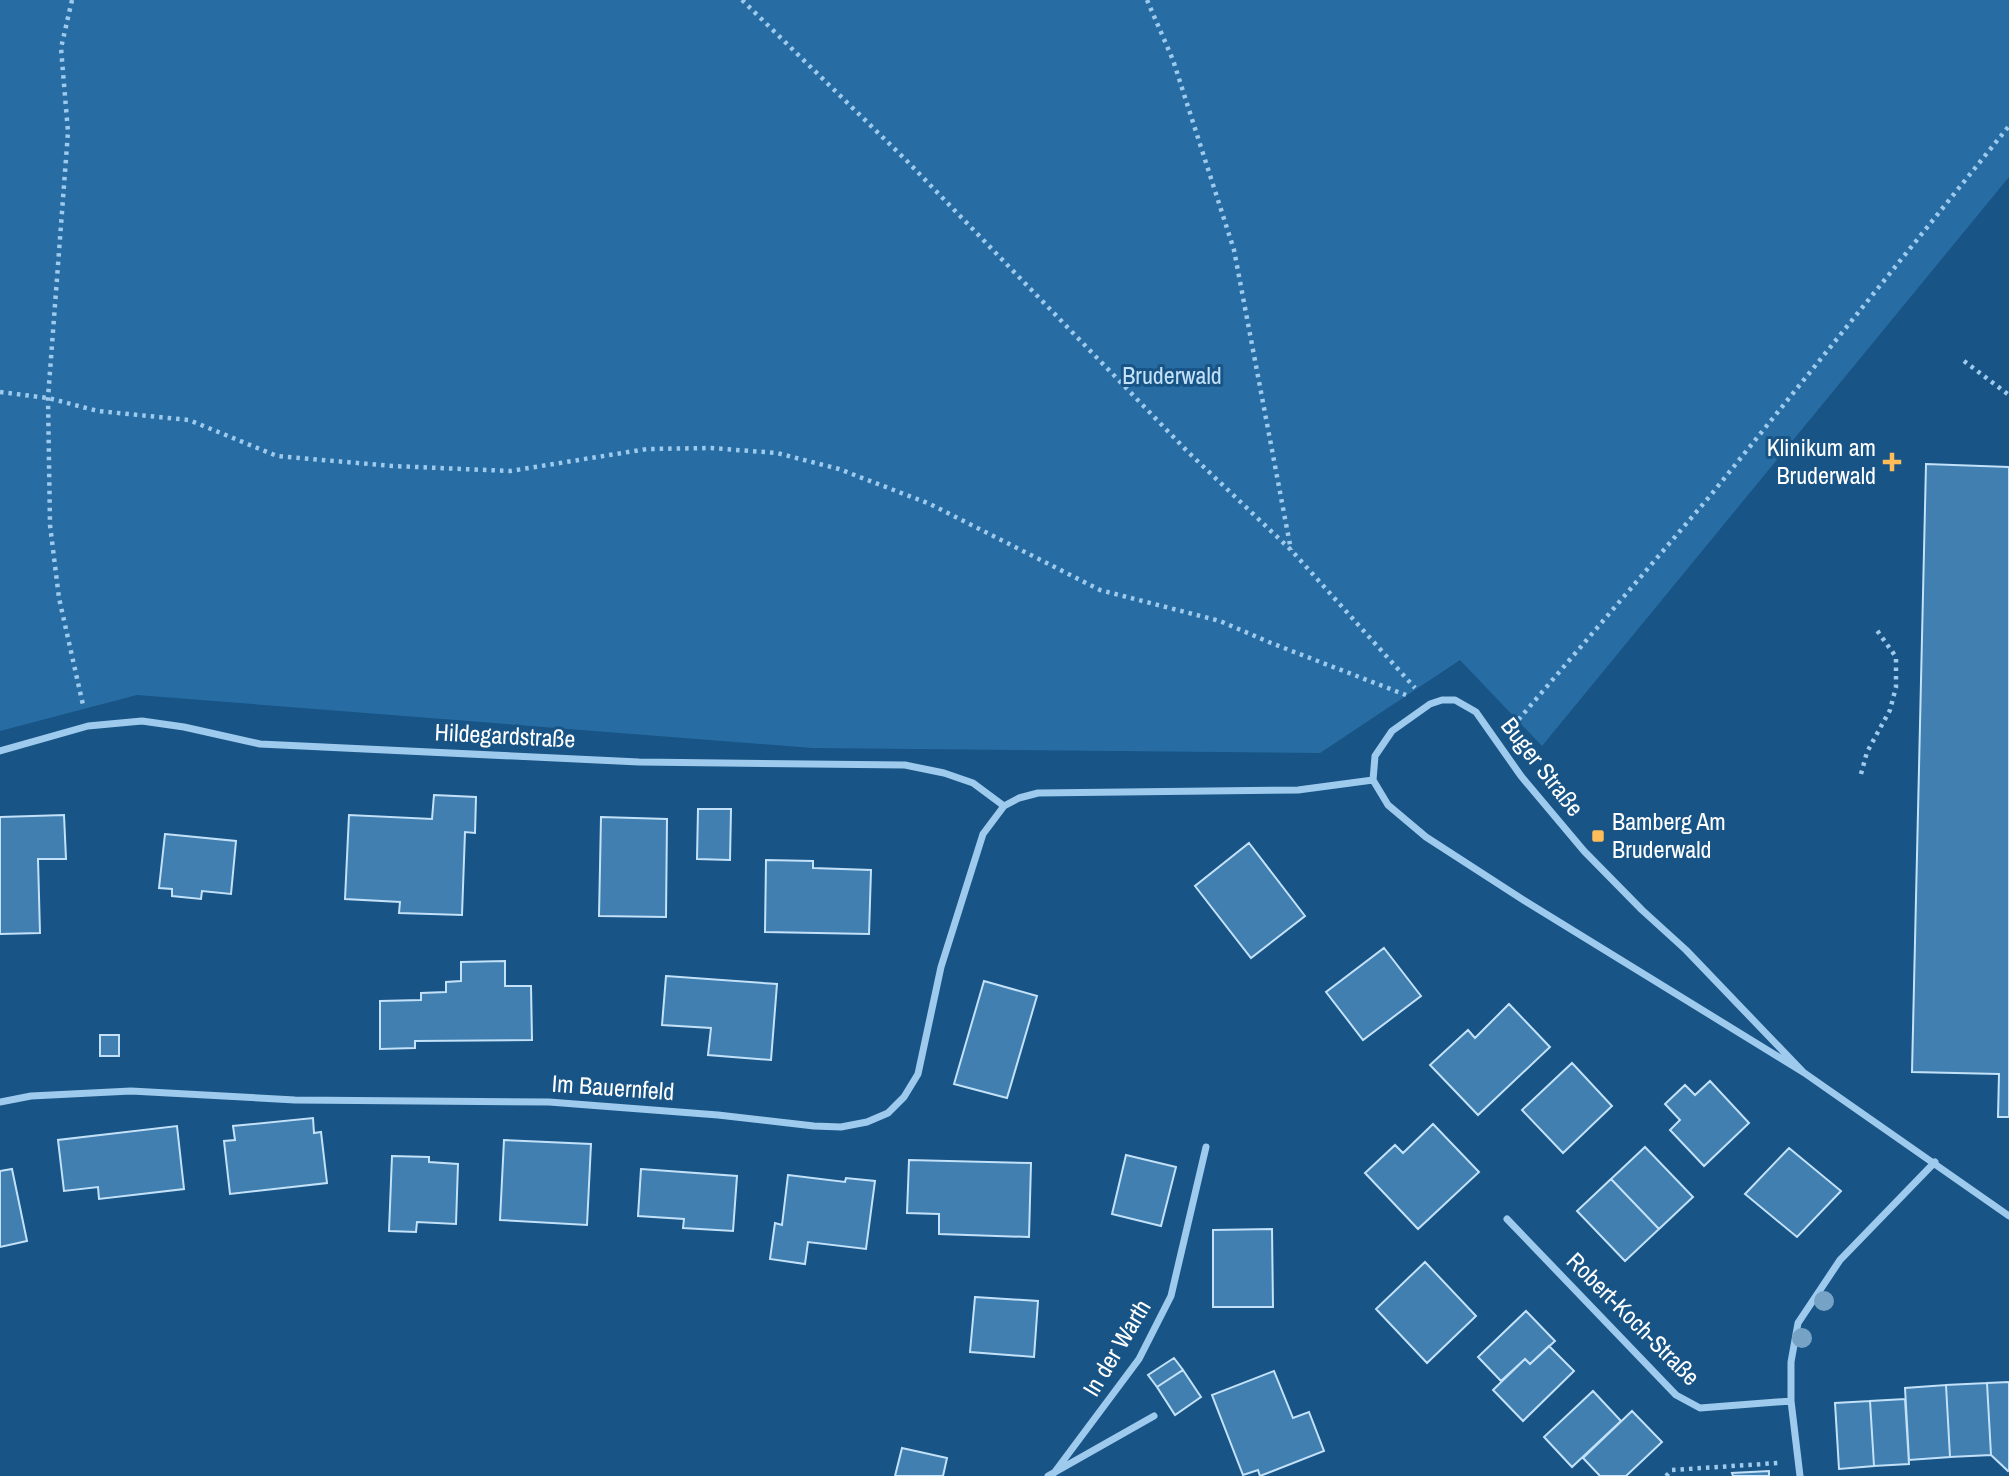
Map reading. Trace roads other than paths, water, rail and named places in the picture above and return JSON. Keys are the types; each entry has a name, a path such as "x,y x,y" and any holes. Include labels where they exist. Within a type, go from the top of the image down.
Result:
{"street":[{"name":"Buger Straße","path":"1803,1072 1686,950 1584,851 1521,776 1476,712 1455,700 1430,704 1392,731 1375,756 1373,780 1388,805 1426,836 1525,901 1803,1072 2009,1216"},
{"name":"Hildegardstraße","path":"0,751 88,726 142,721 184,727 260,744 639,762 905,765 944,773 973,783 1004,806"},
{"path":"1004,806 1019,798 1038,793 1298,790 1373,780"},
{"name":"Im Bauernfeld","path":"0,1102 50,1095 131,1091 295,1100 549,1102 718,1115 814,1126 841,1127 867,1122 888,1113 905,1097 918,1074 941,967 962,897 983,834 1004,806"},
{"name":"In der Warth","path":"1051,1474 1139,1359 1171,1296 1206,1147"},
{"path":"1800,1476 1791,1401 1791,1362 1798,1323 1840,1260 1935,1162"},
{"name":"Robert-Koch-Straße","path":"1507,1219 1676,1395 1700,1408 1791,1401"},
{"name":"In der Warth","path":"1051,1474 1154,1416"}],"place":[{"name":"Klinikum am Bruderwald","path":"1892,462"},
{"name":"Bamberg Am Bruderwald","path":"1598,836"}],"park label":[{"name":"Bruderwald","path":"1172,376"}]}
